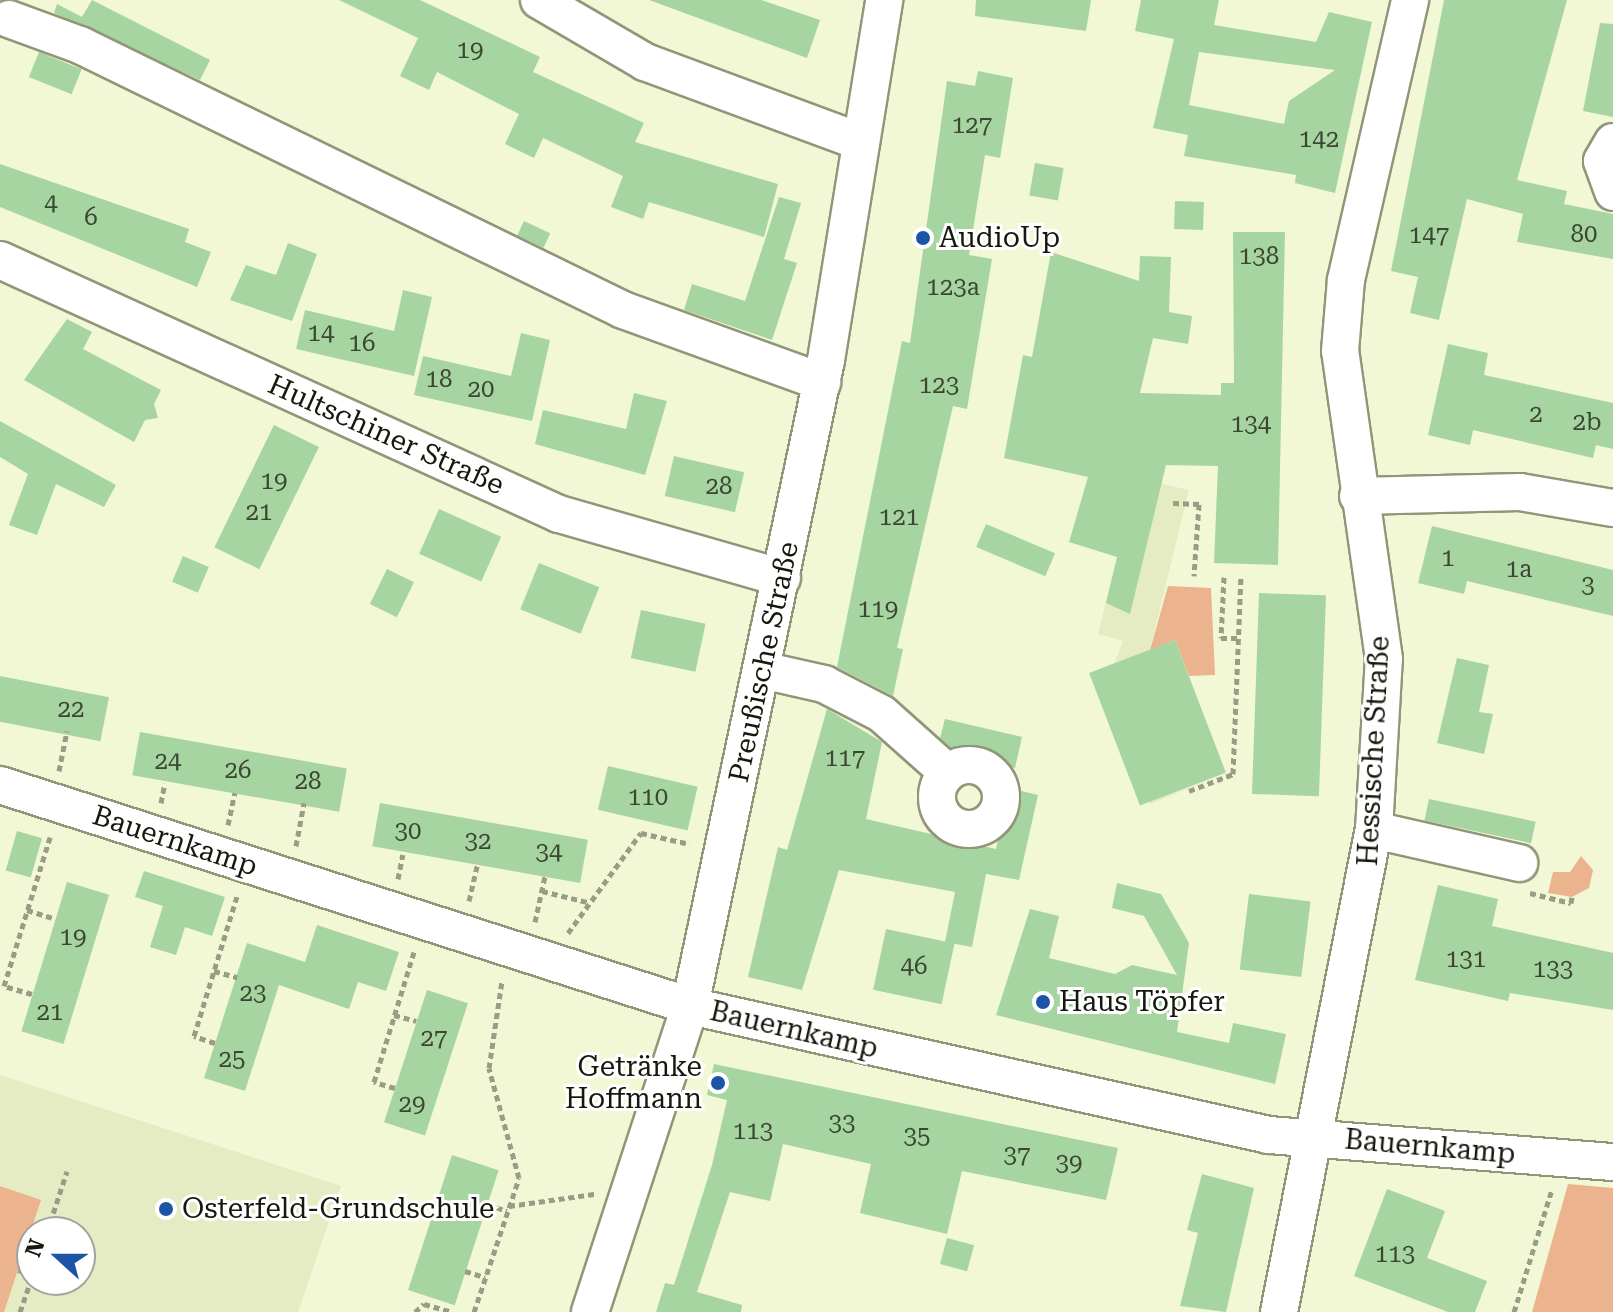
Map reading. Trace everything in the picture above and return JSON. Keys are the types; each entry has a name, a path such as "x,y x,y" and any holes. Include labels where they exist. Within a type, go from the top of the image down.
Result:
{"street":[{"path":"539,0 645,62 861,142"},
{"name":"Preußische Straße","path":"590,1312 690,1006 822,382 884,0"},
{"name":"Hessische Straße","path":"1279,1312 1318,1138 1374,830 1384,659 1358,496 1340,351 1346,280 1410,0"},
{"path":"9,19 80,45 623,310 822,382"},
{"path":"1613,142 1602,161 1613,192"},
{"name":"Hultschiner Straße","path":"0,260 559,514 782,578"},
{"path":"1358,496 1520,492 1613,508"},
{"path":"762,670 824,684 882,714 947,772"},
{"name":"Bauernkamp","path":"0,785 690,1006 1269,1135 1613,1162"},
{"path":"1374,830 1519,863"}],"path":[{"path":"1173,503 1199,504 1194,576"},
{"path":"1224,577 1221,638 1239,638"},
{"path":"1189,791 1233,774 1241,578"},
{"path":"56,784 67,731"},
{"path":"225,838 235,793"},
{"path":"294,859 304,803"},
{"path":"32,994 4,986 54,824"},
{"path":"561,944 587,902 641,833 695,845"},
{"path":"395,892 403,854"},
{"path":"466,914 477,865"},
{"path":"532,935 545,876"},
{"path":"215,1043 194,1036 241,883"},
{"path":"542,891 587,902"},
{"path":"27,910 56,919"},
{"path":"395,1088 374,1082 418,940"},
{"path":"474,1312 519,1178 489,1068 504,967"},
{"path":"214,971 237,977"},
{"path":"394,1015 416,1021"},
{"path":"1514,1312 1562,1158"},
{"path":"52,1216 67,1171"},
{"path":"487,1204 508,1209 595,1194"},
{"path":"465,1271 485,1277"},
{"path":"415,1312 424,1304 452,1312"}],"shaded area":[{"path":"1136,478 1189,490 1150,649 1175,640 1225,773 1150,804 1090,675 1114,664 1123,641 1098,634 1115,565 1141,570"},
{"path":"1168,586 1211,588 1215,675 1189,676 1175,640 1150,650"},
{"path":"1581,856 1593,870 1589,888 1572,897 1548,893 1553,872 1570,872"},
{"name":"Osterfeld-Grundschule","path":"0,1075 341,1186 298,1312 0,1312"},
{"path":"1568,1184 1613,1188 1613,1312 1532,1312"},
{"path":"0,1186 41,1200 36,1216 16,1216 16,1276 4,1312 0,1312"}],"building":[{"path":"92,0 210,60 200,80 54,13 57,4 82,17"},
{"path":"339,0 420,0 540,57 533,72 644,123 635,142 778,184 764,237 649,202 643,219 611,207 623,176 543,138 534,158 505,144 519,114 437,72 429,90 400,76 418,38"},
{"path":"649,0 761,0 820,20 807,58"},
{"path":"976,0 1091,0 1086,31 975,16"},
{"path":"1141,0 1219,0 1214,25 1316,42 1329,12 1372,22 1335,193 1295,183 1296,175 1184,156 1188,135 1153,128 1174,39 1135,31","holes":["1199,52 1335,70 1289,101 1284,124 1189,105"]},
{"path":"1444,0 1567,0 1517,180 1567,191 1564,204 1613,214 1613,259 1517,242 1523,214 1467,199 1439,320 1410,313 1418,277 1391,271"},
{"path":"1600,23 1613,24 1613,117 1583,111"},
{"path":"39,52 82,69 72,94 29,77"},
{"path":"978,71 1013,78 1000,158 985,155 969,255 992,259 967,409 953,406 897,648 903,649 893,696 837,667 902,341 910,343 947,81 975,86"},
{"path":"1035,163 1064,168 1058,201 1029,195"},
{"path":"0,164 189,229 185,242 211,252 197,287 0,207"},
{"path":"779,197 801,203 784,259 797,263 772,340 684,310 692,284 745,301"},
{"path":"1175,201 1204,202 1203,230 1174,229"},
{"path":"524,221 550,233 544,248 517,236"},
{"path":"1233,232 1285,232 1278,565 1214,563 1218,466 1166,465 1130,614 1106,603 1117,557 1069,542 1088,477 1004,458 1023,355 1032,357 1051,252 1139,281 1140,256 1171,257 1169,312 1192,316 1188,344 1153,338 1140,393 1221,395 1221,383 1234,383"},
{"path":"288,243 317,254 292,321 230,300 246,265 276,275"},
{"path":"403,290 432,297 414,376 296,349 305,310 394,331"},
{"path":"67,319 92,332 83,349 161,390 154,404 158,418 145,420 134,442 24,380"},
{"path":"521,333 550,340 532,421 414,395 423,356 511,376"},
{"path":"1448,344 1488,353 1484,375 1613,403 1613,449 1596,445 1593,458 1473,430 1470,445 1428,435"},
{"path":"634,393 667,401 645,475 535,444 543,410 626,429"},
{"path":"0,421 116,485 104,507 56,484 37,535 9,525 28,474 0,457"},
{"path":"274,425 319,447 259,569 214,547"},
{"path":"674,456 744,472 735,512 665,496"},
{"path":"439,509 501,537 481,581 419,554"},
{"path":"986,524 1055,553 1045,576 976,547"},
{"path":"1432,526 1613,570 1613,616 1467,581 1464,594 1418,583"},
{"path":"183,556 209,567 198,593 172,582"},
{"path":"539,563 599,587 581,634 520,609"},
{"path":"387,569 414,582 397,617 370,604"},
{"path":"1259,593 1326,595 1319,796 1252,794"},
{"path":"641,610 706,624 695,672 631,658"},
{"path":"1175,640 1226,773 1140,806 1089,673"},
{"path":"1457,658 1489,665 1479,712 1493,714 1484,754 1437,743"},
{"path":"0,676 109,697 100,741 0,722"},
{"path":"827,709 882,742 866,819 996,849 1009,788 1038,795 1019,880 986,874 972,947 945,942 955,892 839,870 802,990 748,977 778,847 787,850"},
{"path":"945,719 1022,737 1015,768 959,755 940,738"},
{"path":"140,732 347,768 339,812 132,775"},
{"path":"608,766 698,787 688,831 598,810"},
{"path":"1429,799 1536,822 1531,843 1424,821"},
{"path":"380,803 588,840 580,883 372,846"},
{"path":"17,831 42,838 31,878 6,870"},
{"path":"144,871 225,897 212,936 185,927 176,955 150,947 163,906 135,897"},
{"path":"67,882 109,895 63,1044 21,1031"},
{"path":"1117,883 1161,894 1189,943 1177,1032 1229,1043 1233,1023 1286,1034 1275,1084 996,1015 1030,909 1059,916 1049,958 1115,974 1132,965 1177,975 1144,916 1112,908"},
{"path":"1438,885 1498,899 1492,926 1613,953 1613,1010 1510,993 1508,1001 1415,980"},
{"path":"1249,894 1311,902 1301,977 1240,969"},
{"path":"317,925 399,952 386,991 358,982 349,1009 279,985 245,1091 204,1078 247,943 305,962"},
{"path":"886,929 954,944 942,1004 873,990"},
{"path":"427,990 468,1003 425,1135 384,1122"},
{"path":"714,1064 1118,1148 1106,1200 962,1171 947,1234 860,1213 871,1164 783,1144 770,1201 730,1192 697,1292 742,1305 741,1312 656,1312 665,1283 674,1285 712,1165 727,1100 707,1095"},
{"path":"452,1155 499,1170 455,1305 408,1290"},
{"path":"1202,1174 1254,1188 1226,1312 1180,1306 1198,1233 1187,1230"},
{"path":"1387,1189 1445,1211 1427,1258 1487,1281 1475,1312 1448,1312 1354,1276"},
{"path":"947,1238 974,1245 967,1271 940,1264"}],"place":[{"name":"AudioUp","path":"923,238"},
{"name":"Haus Töpfer","path":"1043,1002"},
{"name":"Getränke Hoffmann","path":"718,1083"},
{"name":"Osterfeld-Grundschule","path":"166,1209"}]}
